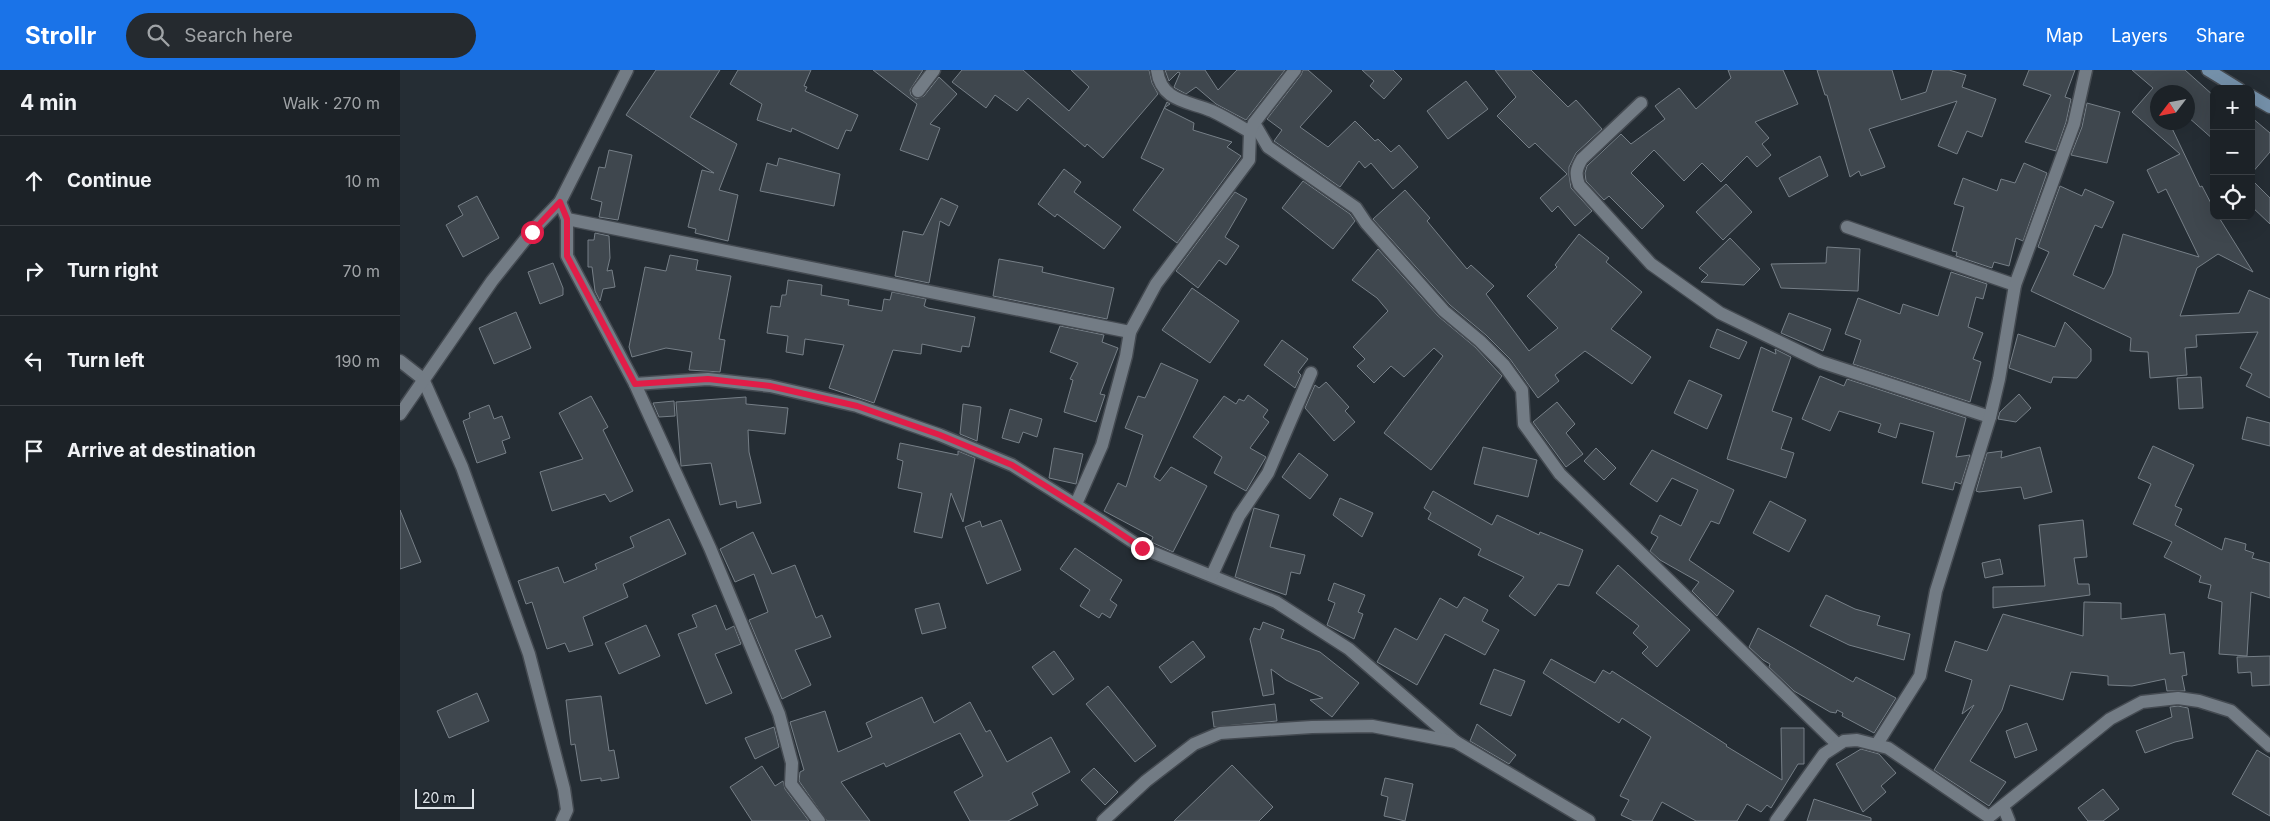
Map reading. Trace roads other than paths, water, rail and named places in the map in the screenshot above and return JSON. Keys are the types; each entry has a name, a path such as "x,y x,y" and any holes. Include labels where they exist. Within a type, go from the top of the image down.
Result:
{"street":[{"path":"400,414 492,281 532,232 560,202 627,70"},
{"path":"918,90 934,70"},
{"path":"1157,70 1158,81 1175,99 1212,111 1252,128 1268,147 1356,208 1366,223 1444,311 1480,341 1504,365 1522,390 1524,424 1560,474 1838,744"},
{"path":"1076,504 1102,445 1126,356 1130,332 1156,284 1249,160 1252,128 1295,70"},
{"path":"1877,744 1920,676 1936,591 1990,417 1999,379 2015,285 2074,124 2086,70"},
{"path":"2208,70 2232,85"},
{"path":"2255,98 2270,107"},
{"path":"1641,103 1582,159 1576,169 1576,177 1579,185 1651,264 1720,313 1821,362 1990,417"},
{"path":"560,202 567,219 567,256 635,384 710,548 779,714 792,763 791,784 818,821"},
{"path":"567,219 1130,332"},
{"path":"1847,227 2015,285"},
{"path":"400,361 423,379 462,467 529,654 564,789 567,810 562,821"},
{"path":"1212,575 1239,516 1268,473 1311,374"},
{"path":"635,384 708,379 770,386 857,406 940,435 1012,465 1076,504 1142,548 1172,562 1212,575 1276,602 1333,639 1389,683 1456,742 1589,821"},
{"path":"1776,821 1824,754 1844,741 1856,740 1888,748 1989,817 2110,719 2142,702 2178,698 2199,701 2231,711 2270,746"},
{"path":"1103,821 1146,781 1194,744 1220,733 1312,727 1372,726 1456,742"},
{"path":"2003,806 2010,821"}]}
